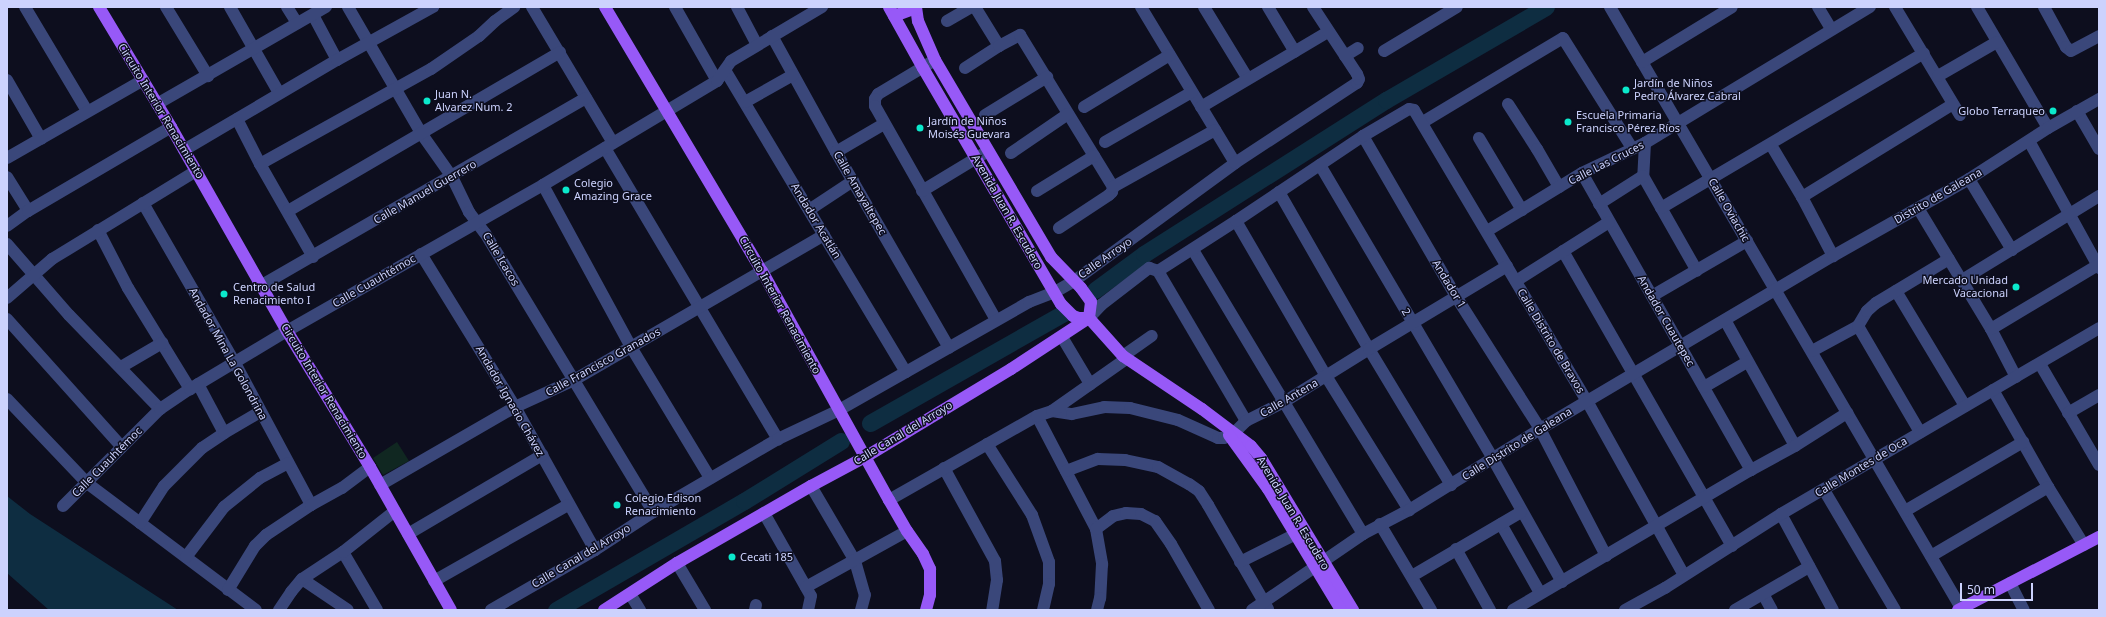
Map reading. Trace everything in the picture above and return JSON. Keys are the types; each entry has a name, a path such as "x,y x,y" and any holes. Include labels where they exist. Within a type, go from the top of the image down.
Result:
{"main road":[{"name":"Circuito Interior Renacimiento","path":"99,7 171,127 287,331 370,467 451,610"},
{"name":"Circuito Interior Renacimiento","path":"605,7 668,110 762,271 907,531 924,554 930,569 930,595 926,610"},
{"path":"892,12 916,7"},
{"name":"Avenida Juan R. Escudero","path":"916,7 918,22 935,60 1051,257 1074,281 1090,302 1089,318 1124,358 1202,409 1229,431 1251,446 1261,458 1319,564 1341,610"},
{"name":"Avenida Juan R. Escudero","path":"892,12 910,46 1061,304 1073,316 1079,318 1089,318"},
{"path":"910,46 925,37"},
{"name":"Calle Canal del Arroyo","path":"604,610 677,564 811,486 866,456 1089,318"},
{"name":"Avenida Juan R. Escudero","path":"1229,431 1268,489 1294,535 1319,564 1353,610"},
{"path":"1960,609 2099,537"}],"street":[{"path":"25,7 87,111"},
{"path":"166,7 208,76"},
{"path":"230,7 279,93"},
{"path":"287,7 297,23"},
{"path":"157,104 326,7"},
{"name":"Calle Icacos","path":"348,7 422,133 452,177 470,212 486,233 653,512"},
{"path":"184,150 279,93 337,60 370,44 433,7"},
{"path":"260,164 431,69 479,36 495,21 514,7"},
{"path":"532,7 586,98 609,145 698,308 778,439"},
{"path":"675,7 717,81 731,61 822,7"},
{"path":"737,7 757,45"},
{"path":"948,21 971,7"},
{"path":"975,7 999,46"},
{"path":"1204,7 1248,79"},
{"path":"1268,7 1295,52"},
{"path":"1314,7 1328,32 1345,56 1358,48"},
{"path":"1384,51 1457,7"},
{"name":"Calle Oviachic","path":"1610,7 1711,178 1775,291 1812,351 1931,556 1960,609"},
{"path":"1642,62 1732,7"},
{"path":"1818,7 1831,29"},
{"name":"Calle Las Cruces","path":"1487,231 1582,173 1632,148 1645,144 1678,122 1870,7"},
{"path":"1895,7 1938,76 1960,115"},
{"path":"1978,7 2048,128"},
{"path":"2044,7 2066,47 2071,51 2099,36"},
{"path":"1146,9 1170,55 1235,163"},
{"path":"313,15 337,60"},
{"path":"1201,106 1328,32"},
{"path":"965,68 999,46 1020,35 1094,156 1113,190"},
{"name":"Calle Amayaltepec","path":"772,36 836,152 949,348"},
{"path":"1423,122 1563,38 1632,148"},
{"path":"1938,76 1997,42"},
{"path":"288,211 560,52"},
{"path":"1661,208 1689,193 1701,183 1771,144 1924,53"},
{"path":"1084,107 1170,55"},
{"name":"Calle Arroyo","path":"839,410 996,320 1029,302 1055,292 1074,281 1235,163 1357,83 1359,79 1345,56"},
{"path":"935,60 878,94 874,99 875,106 996,320"},
{"name":"Andador Acatlán","path":"726,70 906,372"},
{"path":"745,102 793,75"},
{"path":"984,115 1046,77"},
{"path":"7,80 41,139"},
{"path":"7,158 143,80"},
{"name":"Calle Cuauhtémoc","path":"63,506 160,409 287,331 543,185 717,81"},
{"path":"1105,142 1192,92"},
{"name":"Calle Manuel Guerrero","path":"262,285 452,177 586,98"},
{"name":"Distrito de Galeana","path":"1775,291 1833,256 1969,179 2048,128 2099,99"},
{"path":"1508,104 1537,148 1558,188"},
{"path":"1802,197 1953,104"},
{"name":"Calle Canal del Arroyo","path":"1089,318 1101,305 1149,268 1158,271 1193,250 1363,136 1409,109 1414,110"},
{"name":"Calle Distrito de Bravos","path":"1414,110 1423,122 1587,401 1684,575"},
{"path":"2077,111 2099,148"},
{"path":"1011,153 1068,114"},
{"path":"237,119 260,164 313,257"},
{"path":"836,152 884,124"},
{"path":"7,226 28,211 171,127"},
{"path":"1059,228 1113,190 1215,130"},
{"name":"Andador 1","path":"1363,136 1457,298 1540,429 1606,556"},
{"path":"1480,138 1522,210"},
{"path":"1991,329 2098,267 2029,141"},
{"path":"1645,144 1643,176 1696,270"},
{"path":"1771,144 1802,197 1833,256"},
{"path":"922,191 988,151"},
{"path":"1037,191 1094,156"},
{"name":"2","path":"1320,164 1494,459 1521,512 1562,582"},
{"path":"7,298 52,260 98,230 196,171"},
{"name":"Andador Cuautepec","path":"1582,173 1751,470"},
{"path":"1599,204 1643,176"},
{"path":"7,177 28,211"},
{"path":"1969,179 2012,250"},
{"path":"809,210 853,181"},
{"path":"543,185 631,347 710,478"},
{"path":"1279,192 1369,349 1451,485"},
{"path":"1962,280 2099,196"},
{"name":"Andador Mina La Golondrina","path":"143,203 236,363 260,412 311,504"},
{"path":"1918,208 1991,329 2016,377"},
{"path":"1236,221 1326,376 1409,510"},
{"path":"1516,281 1609,222"},
{"path":"98,230 128,288 162,343 194,387 224,433"},
{"name":"Calle Francisco Granados","path":"380,485 516,407 574,380 824,235"},
{"path":"1652,296 1746,241"},
{"path":"7,244 69,314 122,367 160,409"},
{"path":"1193,250 1363,534"},
{"path":"1563,251 1732,546"},
{"name":"Andador Ignacio Chávez","path":"421,254 516,407 568,505 594,550"},
{"path":"1812,351 1858,326 1867,311 1876,303 1949,258"},
{"name":"Calle Antena","path":"1229,431 1284,402 1369,349 1457,298 1507,266"},
{"path":"1158,271 1246,421"},
{"name":"Calle Distrito de Galeana","path":"1252,610 1266,606 1319,564 1363,534 1409,510 1494,459 1540,429 1775,291"},
{"path":"1896,291 1965,406"},
{"path":"7,319 122,447"},
{"path":"1725,320 1795,446"},
{"path":"1858,326 1920,432"},
{"name":"Calle Montes de Oca","path":"1625,610 1665,588 1781,514 1920,432 2040,364 2099,328"},
{"path":"1062,336 1090,384"},
{"path":"889,500 1037,416 1052,411 1152,336"},
{"path":"122,367 162,343"},
{"path":"1704,387 1747,362"},
{"path":"2040,364 2098,461"},
{"path":"1993,390 2048,487 2084,545"},
{"path":"2068,413 2099,395"},
{"path":"7,399 87,483 256,610"},
{"path":"1052,411 1072,414 1104,407 1130,408 1178,420 1218,438 1229,431"},
{"name":"Calle Canal del Arroyo","path":"490,610 594,550 653,512 778,439 839,410"},
{"path":"140,523 164,486 202,448 260,412"},
{"path":"1513,610 1704,497 1795,446 1847,413"},
{"path":"1037,416 1096,529 1102,564 1100,598 1097,610"},
{"path":"1905,511 2023,442"},
{"path":"987,444 1032,515 1049,562 1049,584 1042,610"},
{"path":"408,534 542,455"},
{"path":"1066,471 1098,459 1125,460 1158,467 1173,474 1199,491 1266,606"},
{"path":"186,557 224,507 260,478 288,463"},
{"path":"228,590 255,546 266,535 311,504 342,488 370,467"},
{"path":"944,468 995,561 997,580 992,610"},
{"path":"811,486 855,561 865,595 861,610"},
{"path":"1931,556 2048,487"},
{"path":"1824,490 1895,610"},
{"path":"434,581 568,505"},
{"path":"279,610 290,592 302,579 343,552 395,511"},
{"path":"1412,576 1521,512"},
{"path":"1096,529 1113,516 1126,513 1141,514 1155,521 1171,544 1209,610"},
{"path":"764,514 811,596 808,610"},
{"path":"1781,514 1833,610"},
{"path":"1380,524 1431,610"},
{"path":"1501,524 1540,593"},
{"path":"806,587 907,531"},
{"path":"1240,562 1294,535"},
{"path":"1456,549 1490,610"},
{"path":"343,552 377,610"},
{"path":"677,564 705,610"},
{"path":"1735,610 1809,567"},
{"path":"302,579 348,610"},
{"path":"2010,584 2024,610"},
{"path":"630,594 640,610"},
{"path":"1763,594 1772,610"}],"green space":[{"path":"397,442 409,461 383,475 373,458"}],"water":[{"path":"7,496 30,514 178,610 49,610 7,573"}],"waterway":[{"path":"1095,290 1144,254 1386,100 1546,7"},
{"path":"870,423 1064,313"},
{"path":"556,610 744,501 841,441"}],"place":[{"name":"Jardín de Niños Pedro Álvarez Cabral","path":"1626,90"},
{"name":"Juan N. Alvarez Num. 2","path":"427,101"},
{"name":"Globo Terraqueo","path":"2053,111"},
{"name":"Escuela Primaria Francisco Pérez Ríos","path":"1568,122"},
{"name":"Jardín de Niños Moisés Guevara","path":"920,128"},
{"name":"Colegio Amazing Grace","path":"566,190"},
{"name":"Mercado Unidad Vacacional","path":"2016,287"},
{"name":"Centro de Salud Renacimiento I","path":"224,294"},
{"name":"Colegio Edison Renacimiento","path":"617,505"},
{"name":"Cecati 185","path":"732,557"}]}
